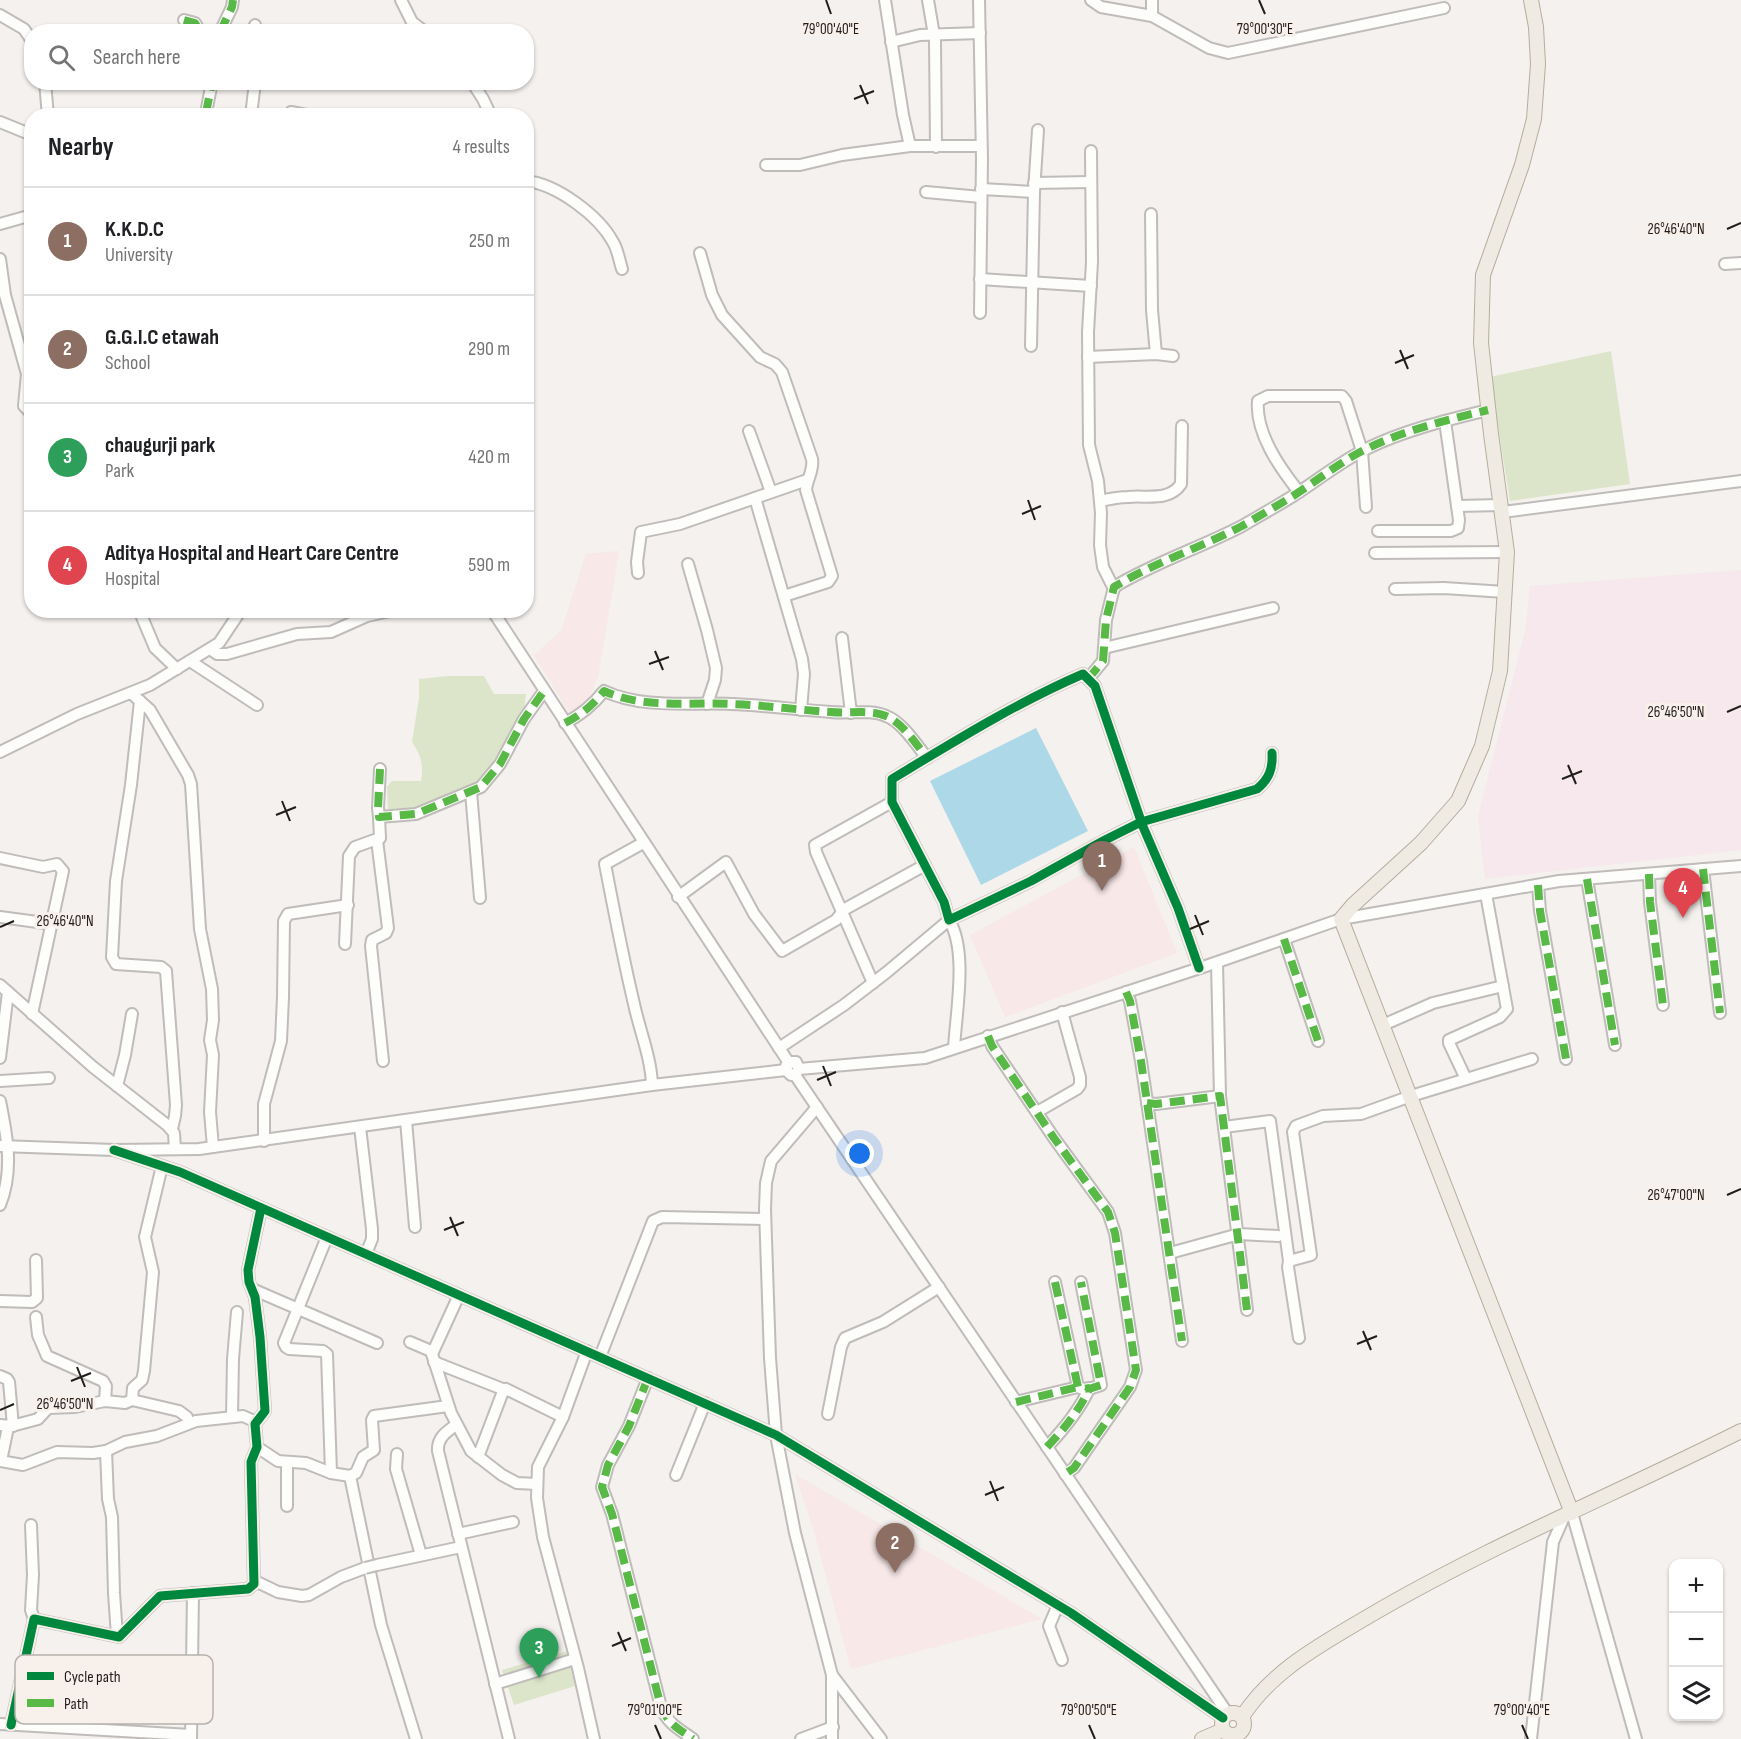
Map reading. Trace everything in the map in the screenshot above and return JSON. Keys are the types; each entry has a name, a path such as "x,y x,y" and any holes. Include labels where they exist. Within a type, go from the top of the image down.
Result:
{"main road":[{"path":"1531,0 1536,27 1538,64 1534,118 1522,165 1484,274 1481,343 1507,552 1500,671 1482,746 1458,801 1421,843 1353,905 1341,919 1411,1096 1568,1515"},
{"path":"1202,1739 1233,1728 1270,1683 1317,1647 1413,1590 1741,1431"}],"street":[{"path":"223,24 233,0"},
{"path":"401,0 415,24"},
{"path":"885,0 910,146"},
{"path":"928,0 934,35 936,147"},
{"path":"979,0 980,313"},
{"path":"1091,0 1101,7 1152,16 1209,48 1227,53 1444,8"},
{"path":"1152,0 1152,16"},
{"path":"0,15 24,30"},
{"path":"184,20 196,24"},
{"path":"891,42 913,36 980,33"},
{"path":"46,90 47,108"},
{"path":"207,108 210,90"},
{"path":"252,108 254,90"},
{"path":"477,90 487,108"},
{"path":"0,122 24,132"},
{"path":"1031,346 1034,284 1034,188 1038,130"},
{"path":"766,165 800,165 843,155 910,146 981,146"},
{"path":"1091,151 1089,445 1098,481 1103,567 1114,589"},
{"path":"926,192 981,193 1091,182"},
{"path":"534,183 547,186 594,216 615,245 622,269"},
{"path":"1150,214 1152,310 1156,354"},
{"path":"0,224 24,217"},
{"path":"700,253 716,304 722,315 760,357 775,364 782,372 812,459 813,468 807,480 807,496 832,576 828,582 784,596"},
{"path":"0,259 5,295 24,363"},
{"path":"1725,264 1741,263"},
{"path":"980,279 1091,286"},
{"path":"1088,357 1156,354 1173,356"},
{"path":"1299,492 1276,457 1263,431 1258,416 1258,401 1268,396 1342,396 1346,401 1362,451 1366,507"},
{"path":"1088,679 1103,661 1106,620 1114,586 1136,573 1240,527 1362,451 1425,426 1488,410"},
{"path":"1378,531 1455,530 1459,525 1445,421"},
{"path":"1100,501 1130,496 1157,497 1177,489 1181,484 1182,426"},
{"path":"749,431 771,492"},
{"path":"638,573 637,562 641,532 680,524 807,480"},
{"path":"1457,506 1502,509 1741,481"},
{"path":"756,498 804,667 801,710"},
{"path":"1376,553 1507,552"},
{"path":"688,564 716,668 715,680 707,704"},
{"path":"1395,589 1444,588 1504,592"},
{"path":"1104,648 1273,608"},
{"path":"142,618 155,648 177,669"},
{"path":"0,752 76,714 131,693 177,669 222,640 236,618"},
{"path":"210,649 217,654 232,653 297,634 331,632 361,618"},
{"path":"497,618 817,1107 1047,1447 1233,1728"},
{"path":"842,638 851,713"},
{"path":"190,661 257,705"},
{"path":"954,1048 959,978 958,946 944,902 892,802 892,779 972,730 1044,691 1083,674 1095,686 1141,822 1178,908 1199,968"},
{"path":"379,817 416,814 435,804 471,792 483,784 500,764 524,719 544,691"},
{"path":"565,723 587,709 604,691 614,696 643,702 730,704 884,715 896,721 927,758"},
{"path":"131,693 153,716 191,784 200,929 212,989 213,1020 210,1040 213,1055 210,1117 213,1147"},
{"path":"140,701 131,785 116,881 112,957 116,964 162,967 166,971 176,1105 172,1129"},
{"path":"779,1048 844,1005 949,920 1031,881 1141,822 1257,789 1269,777 1273,767 1272,753"},
{"path":"380,769 378,808 380,835 377,840 388,928 387,933 372,940 371,946 383,1061"},
{"path":"471,792 480,898"},
{"path":"873,983 815,845 892,802"},
{"path":"345,944 350,852 355,847 377,840"},
{"path":"643,843 605,864 624,964 651,1066 652,1085"},
{"path":"0,858 38,866 59,866 63,874 32,1014"},
{"path":"678,897 726,862 754,914 782,951 836,920 843,911 925,865"},
{"path":"4,1146 114,1150 213,1147 652,1085 792,1069 925,1058 1217,963 1341,919 1538,885 1741,866"},
{"path":"1703,869 1720,1013"},
{"path":"1649,874 1650,902 1664,1005"},
{"path":"1587,879 1615,1045"},
{"path":"1538,885 1540,911 1566,1059"},
{"path":"1466,1079 1449,1040 1500,1017 1506,1012 1486,894"},
{"path":"264,1141 264,1104 281,1041 285,917 292,913 348,905"},
{"path":"0,917 52,924"},
{"path":"1284,939 1318,1041"},
{"path":"1217,963 1218,1085 1247,1310"},
{"path":"1383,1025 1433,1003 1503,986"},
{"path":"4,988 117,1086 172,1129 176,1149"},
{"path":"0,1058 4,988"},
{"path":"1126,992 1147,1103 1182,1341"},
{"path":"1037,1112 1080,1085 1080,1077 1062,1012"},
{"path":"117,1086 126,1055 132,1014"},
{"path":"988,1036 992,1046 1108,1212 1115,1233 1136,1358 1136,1370 1130,1388 1074,1468 1065,1474"},
{"path":"1289,1261 1311,1255 1293,1132 1296,1126 1323,1116 1361,1114 1411,1096 1532,1059"},
{"path":"0,1081 49,1078"},
{"path":"1147,1103 1156,1104 1220,1096"},
{"path":"0,1101 5,1190 0,1205"},
{"path":"801,1739 833,1733 832,1675 795,1533 776,1435 770,1358 765,1219 766,1183 771,1161 817,1107"},
{"path":"406,1120 415,1227"},
{"path":"1224,1127 1270,1121 1299,1338"},
{"path":"360,1126 372,1229 372,1239 366,1254"},
{"path":"114,1150 162,1166 261,1208 776,1435 1058,1605 1233,1728"},
{"path":"132,1400 133,1388 142,1380 144,1371 153,1279 153,1265 145,1237 162,1166"},
{"path":"34,1619 119,1637 160,1596 248,1588 254,1584 250,1466 257,1447 257,1420 265,1411 260,1337 255,1297 248,1279 248,1264 261,1208"},
{"path":"600,1357 652,1221 662,1216 765,1219"},
{"path":"1170,1253 1239,1234 1278,1236"},
{"path":"327,1237 285,1343 286,1347 323,1351 327,1354 332,1473"},
{"path":"0,1301 35,1301 38,1296 36,1260"},
{"path":"1047,1447 1082,1404 1084,1388 1055,1282"},
{"path":"1016,1402 1101,1385 1081,1282"},
{"path":"828,1414 841,1347 845,1338 883,1322 939,1287"},
{"path":"252,1289 376,1343"},
{"path":"433,1358 459,1295"},
{"path":"232,1417 237,1312"},
{"path":"36,1317 38,1335 47,1356 103,1381 106,1386 105,1401"},
{"path":"411,1342 431,1351 448,1406 471,1451 502,1475 517,1483 537,1484"},
{"path":"587,1352 563,1417 538,1467 537,1498 543,1537 594,1739"},
{"path":"433,1358 505,1390 508,1389 563,1417"},
{"path":"0,1376 7,1379 9,1384 13,1426"},
{"path":"648,1378 629,1426 608,1465 602,1487 612,1514 661,1707 665,1717 676,1729 693,1739"},
{"path":"478,1457 505,1390"},
{"path":"187,1417 179,1411 132,1400 125,1403 105,1401 75,1407 51,1407 38,1419 8,1427 0,1461 23,1465 57,1452 93,1454 125,1442 157,1436 189,1422 232,1417 248,1417 257,1420"},
{"path":"676,1475 705,1403"},
{"path":"257,1447 275,1460 306,1463 332,1473 350,1476 356,1473 363,1457 374,1450 372,1420 374,1416 448,1406"},
{"path":"0,1425 13,1426"},
{"path":"456,1425 445,1433 438,1447 508,1739"},
{"path":"106,1451 112,1517 117,1636"},
{"path":"397,1454 398,1476 421,1555"},
{"path":"287,1462 287,1506"},
{"path":"350,1476 381,1625 416,1739"},
{"path":"1531,1739 1553,1542 1568,1515"},
{"path":"1568,1515 1636,1739"},
{"path":"458,1534 513,1522"},
{"path":"24,1655 34,1619 31,1610 33,1575 31,1524"},
{"path":"255,1581 278,1592 309,1595 340,1577 377,1564 461,1547"},
{"path":"192,1655 193,1593"},
{"path":"1058,1605 1049,1626 1062,1660"},
{"path":"495,1684 575,1659"},
{"path":"832,1675 881,1739"},
{"path":"15,1688 5,1724 191,1737"}],"shaded area":[{"path":"619,551 598,677 589,698 570,714 534,655 561,631 586,554"},
{"path":"1741,570 1741,850 1485,879 1478,816 1525,631 1530,586"},
{"path":"1134,847 1177,953 1005,1017 970,935"},
{"path":"795,1474 1042,1619 851,1669 813,1528"}],"green space":[{"path":"1611,351 1630,484 1510,501 1490,377"},
{"path":"484,676 494,694 526,694 524,711 476,789 418,809 388,809 387,787 392,781 421,781 421,761 412,742 419,698 419,679"},
{"path":"567,1651 575,1686 514,1705 502,1670"}],"water":[{"path":"1036,728 1088,831 981,885 930,781"}],"marked path":[{"path":"224,24 233,0"},
{"path":"184,20 196,24"},
{"path":"207,108 210,90"},
{"path":"1088,679 1103,661 1106,620 1114,587 1145,570 1242,526 1366,449 1411,431 1488,410"},
{"path":"380,769 379,817 416,814 481,787 500,764 524,719 544,691"},
{"path":"565,723 596,701 604,691 619,697 666,704 743,705 873,713 886,716 898,723 927,758"},
{"path":"1703,869 1720,1013"},
{"path":"1649,874 1650,902 1663,1005"},
{"path":"1587,879 1615,1045"},
{"path":"1538,885 1540,911 1566,1059"},
{"path":"1284,939 1318,1041"},
{"path":"1126,992 1130,1001 1141,1061 1182,1341"},
{"path":"988,1036 992,1046 1054,1138 1108,1212 1115,1233 1136,1370 1130,1387 1074,1468 1065,1474"},
{"path":"1147,1103 1156,1104 1220,1096 1247,1310"},
{"path":"1055,1282 1078,1387 1090,1388"},
{"path":"1047,1447 1071,1420 1089,1389 1101,1385 1081,1282"},
{"path":"648,1378 629,1426 608,1465 602,1487 612,1514 661,1707 671,1722 693,1739"},
{"path":"1016,1402 1078,1387"}],"cycle path":[{"path":"1199,968 1178,908 1141,822 1095,686 1083,674 1010,710 892,779 892,802 944,902 949,920 1031,881 1141,822 1257,789 1269,773 1272,753"},
{"path":"114,1150 180,1172 776,1435 1071,1613 1223,1718"},
{"path":"26,1655 34,1619 119,1637 160,1596 248,1589 254,1584 251,1462 257,1447 255,1424 265,1411 260,1337 255,1297 249,1282 248,1270 261,1208"},
{"path":"11,1725 15,1707"}],"place":[{"name":"K.K.D.C","path":"1102,891"},
{"name":"Aditya Hospital and Heart Care Centre","path":"1683,918"},
{"name":"G.G.I.C etawah","path":"895,1573"},
{"name":"chaugurji park","path":"539,1678"}]}
